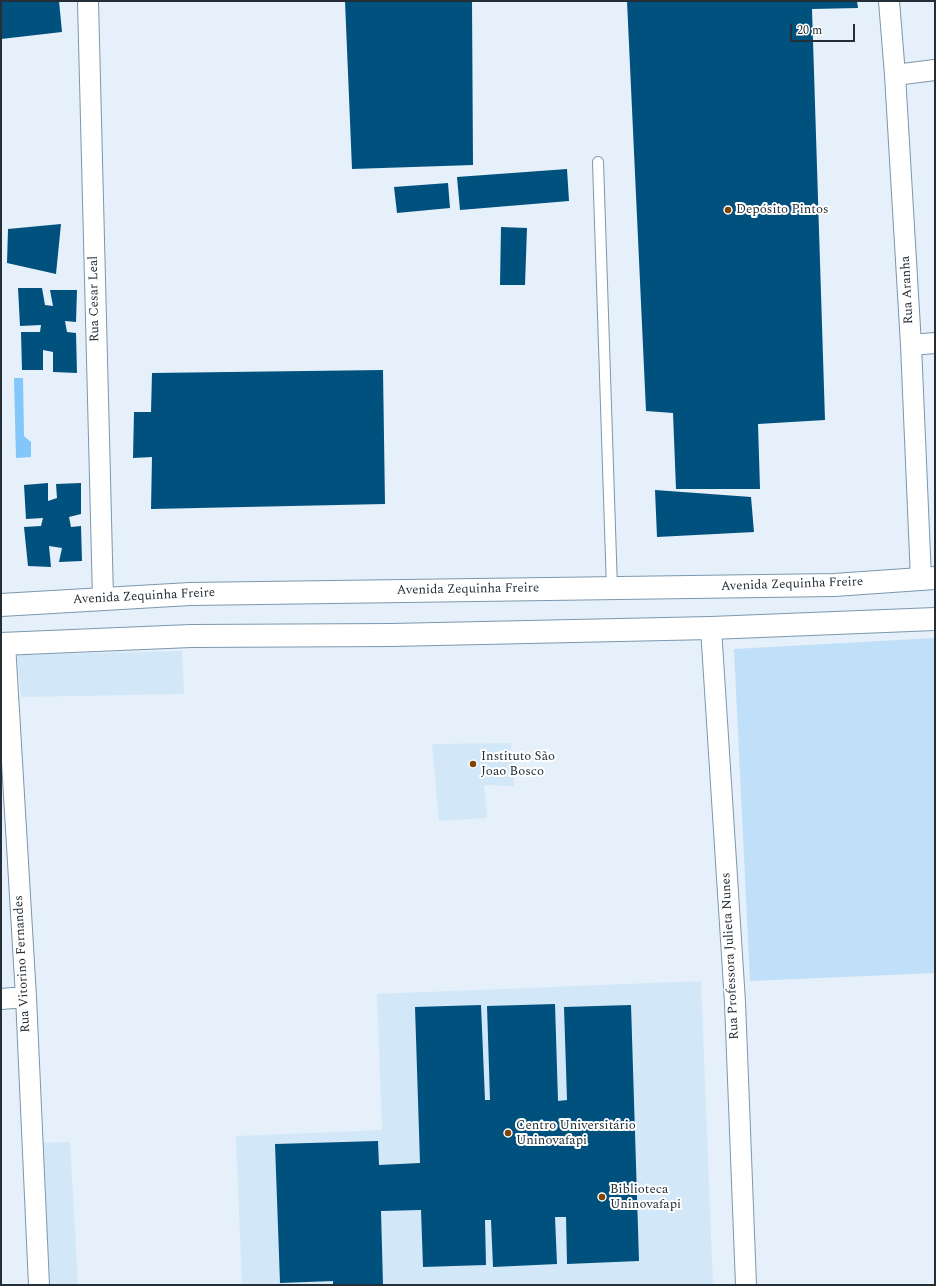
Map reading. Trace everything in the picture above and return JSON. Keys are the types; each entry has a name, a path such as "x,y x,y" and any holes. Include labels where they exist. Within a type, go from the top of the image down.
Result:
{"main road":[{"name":"Avenida Zequinha Freire","path":"1,605 190,594 834,585 928,578"},
{"path":"3,644 192,636 398,635 711,628 935,619"}],"street":[{"name":"Rua Cesar Leal","path":"88,1 103,598"},
{"name":"Rua Aranha","path":"889,1 895,75 911,345 928,578"},
{"path":"895,75 935,70"},
{"path":"911,345 935,343"},
{"name":"Rua Professora Julieta Nunes","path":"711,628 734,1002 746,1285"},
{"name":"Rua Vitorino Fernandes","path":"3,644 26,997 39,1285"},
{"path":"1,999 26,997"}],"lane":[{"path":"598,162 612,589"}],"shaded area":[{"path":"935,638 935,973 750,981 734,649"},
{"path":"182,651 184,694 21,697 17,655"},
{"name":"Instituto São Joao Bosco","path":"511,743 514,786 484,785 487,818 439,821 432,744"},
{"name":"Centro Universitário Uninovafapi","path":"701,981 713,1285 242,1285 236,1136 382,1130 377,994"},
{"path":"70,1142 78,1285 50,1285 42,1143"}],"water":[{"path":"14,378 23,378 24,436 31,442 31,457 16,458"}],"building":[{"path":"1,1 59,1 62,32 1,39"},
{"path":"345,1 472,1 473,165 352,169"},
{"name":"Depósito Pintos","path":"627,1 857,1 858,8 812,9 825,420 758,424 760,489 676,489 673,413 646,411"},
{"path":"567,169 569,201 460,210 457,177"},
{"path":"448,183 450,208 397,213 394,187"},
{"path":"61,224 56,274 7,263 8,229"},
{"path":"501,227 527,228 525,285 500,285"},
{"path":"18,288 42,288 45,305 53,306 50,290 77,290 76,322 65,321 67,332 76,333 77,373 53,372 53,352 43,350 43,370 22,370 21,332 40,332 41,325 20,326"},
{"path":"383,370 385,504 151,509 152,457 133,458 134,412 151,412 152,373"},
{"path":"48,483 48,501 57,498 56,484 81,483 81,514 69,517 71,527 81,526 82,561 59,562 62,548 49,546 51,567 28,566 24,527 41,526 43,518 26,519 24,485"},
{"path":"655,490 751,497 754,532 657,537"},
{"path":"555,1004 558,1101 567,1100 564,1007 631,1005 639,1261 567,1264 566,1217 555,1217 557,1264 493,1267 491,1220 485,1220 486,1265 423,1267 421,1210 381,1211 383,1285 333,1285 333,1281 280,1283 275,1144 378,1141 379,1165 420,1163 415,1007 481,1005 485,1100 490,1100 487,1006"}],"place":[{"name":"Depósito Pintos","path":"728,210"},
{"name":"Instituto São Joao Bosco","path":"473,764"},
{"name":"Centro Universitário Uninovafapi","path":"508,1133"},
{"name":"Biblioteca Uninovafapi","path":"602,1197"}]}
